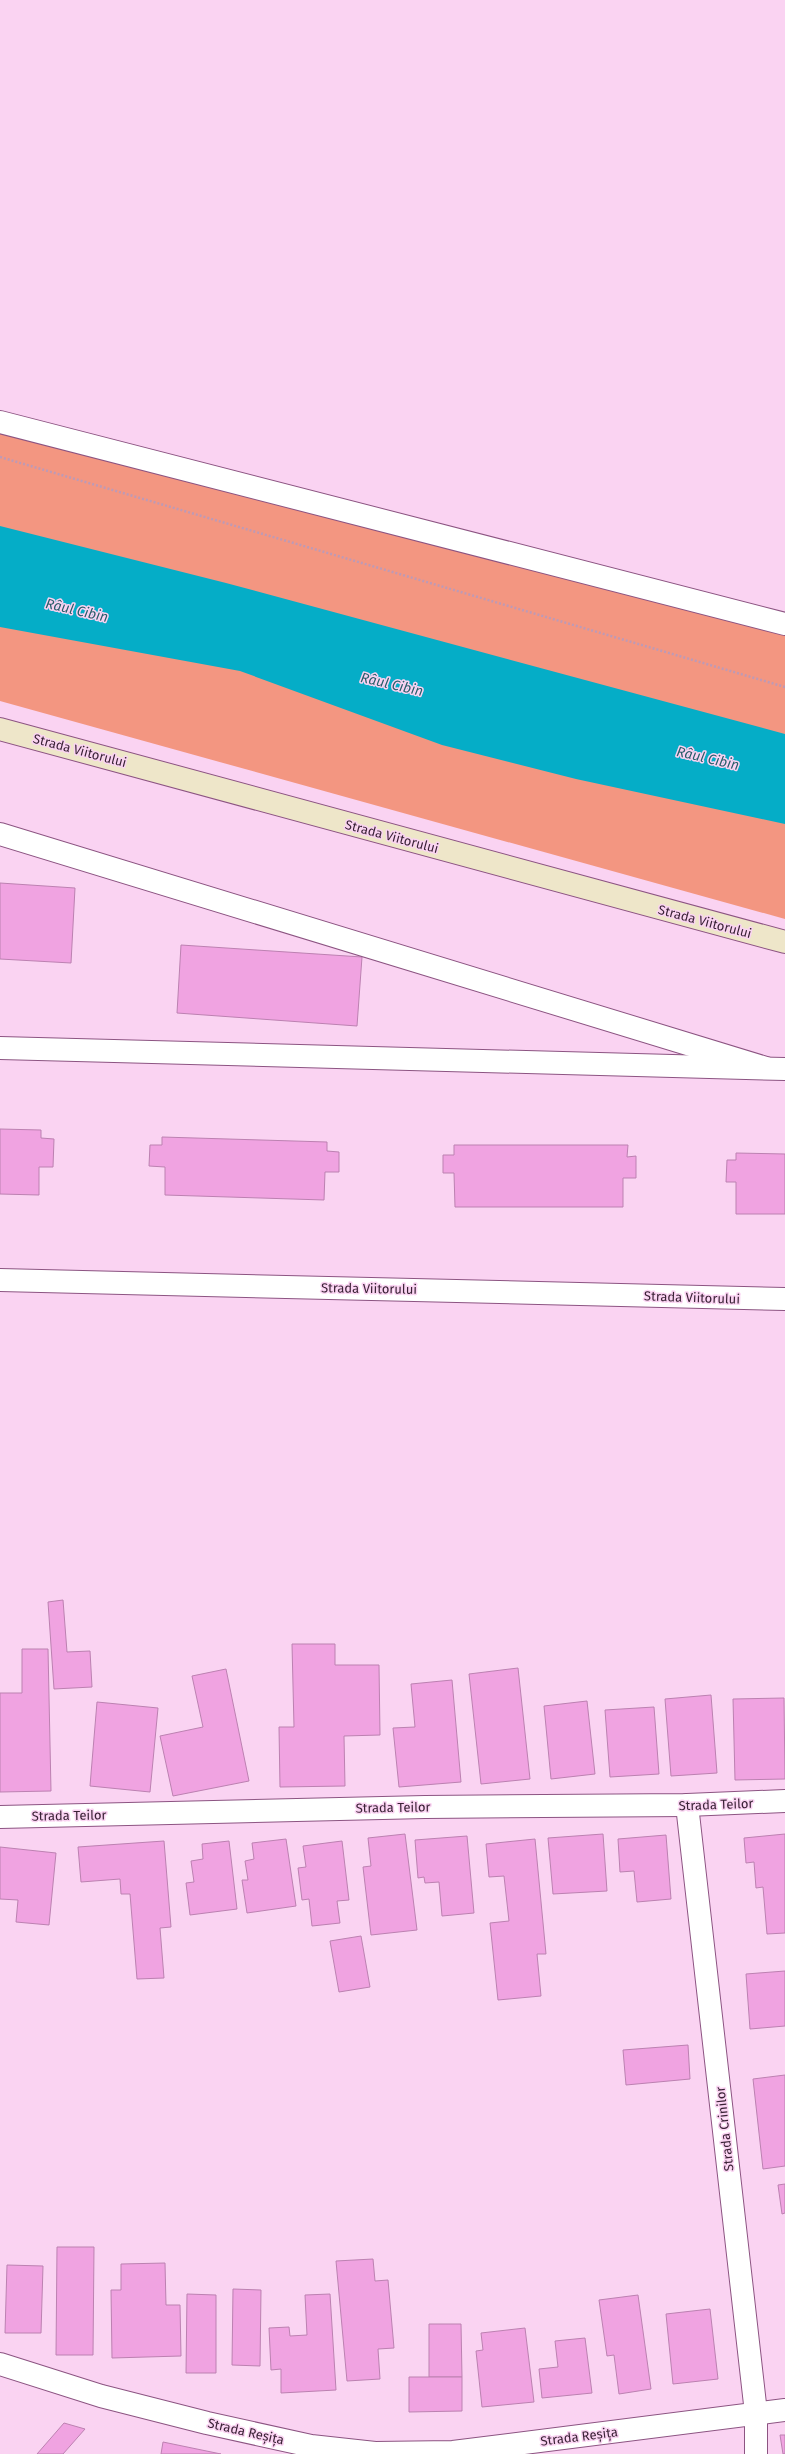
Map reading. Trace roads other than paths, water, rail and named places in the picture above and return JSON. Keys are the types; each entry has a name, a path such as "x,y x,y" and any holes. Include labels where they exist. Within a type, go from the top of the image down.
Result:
{"street":[{"path":"0,422 785,624"},
{"name":"Strada Viitorului","path":"0,729 785,942"},
{"path":"0,834 776,1069"},
{"path":"0,1048 776,1069"},
{"name":"Strada Viitorului","path":"0,1280 785,1299"},
{"name":"Strada Teilor","path":"0,1817 425,1807 687,1805 785,1801"},
{"name":"Strada Crinilor","path":"687,1805 756,2413 756,2454"},
{"name":"Strada Reșița","path":"0,2364 101,2396 207,2423 311,2446 375,2453 453,2452 785,2410"}],"water":[{"name":"Râul Cibin","path":"0,526 226,583 785,734 785,824 576,779 442,745 240,671 0,627"}]}
